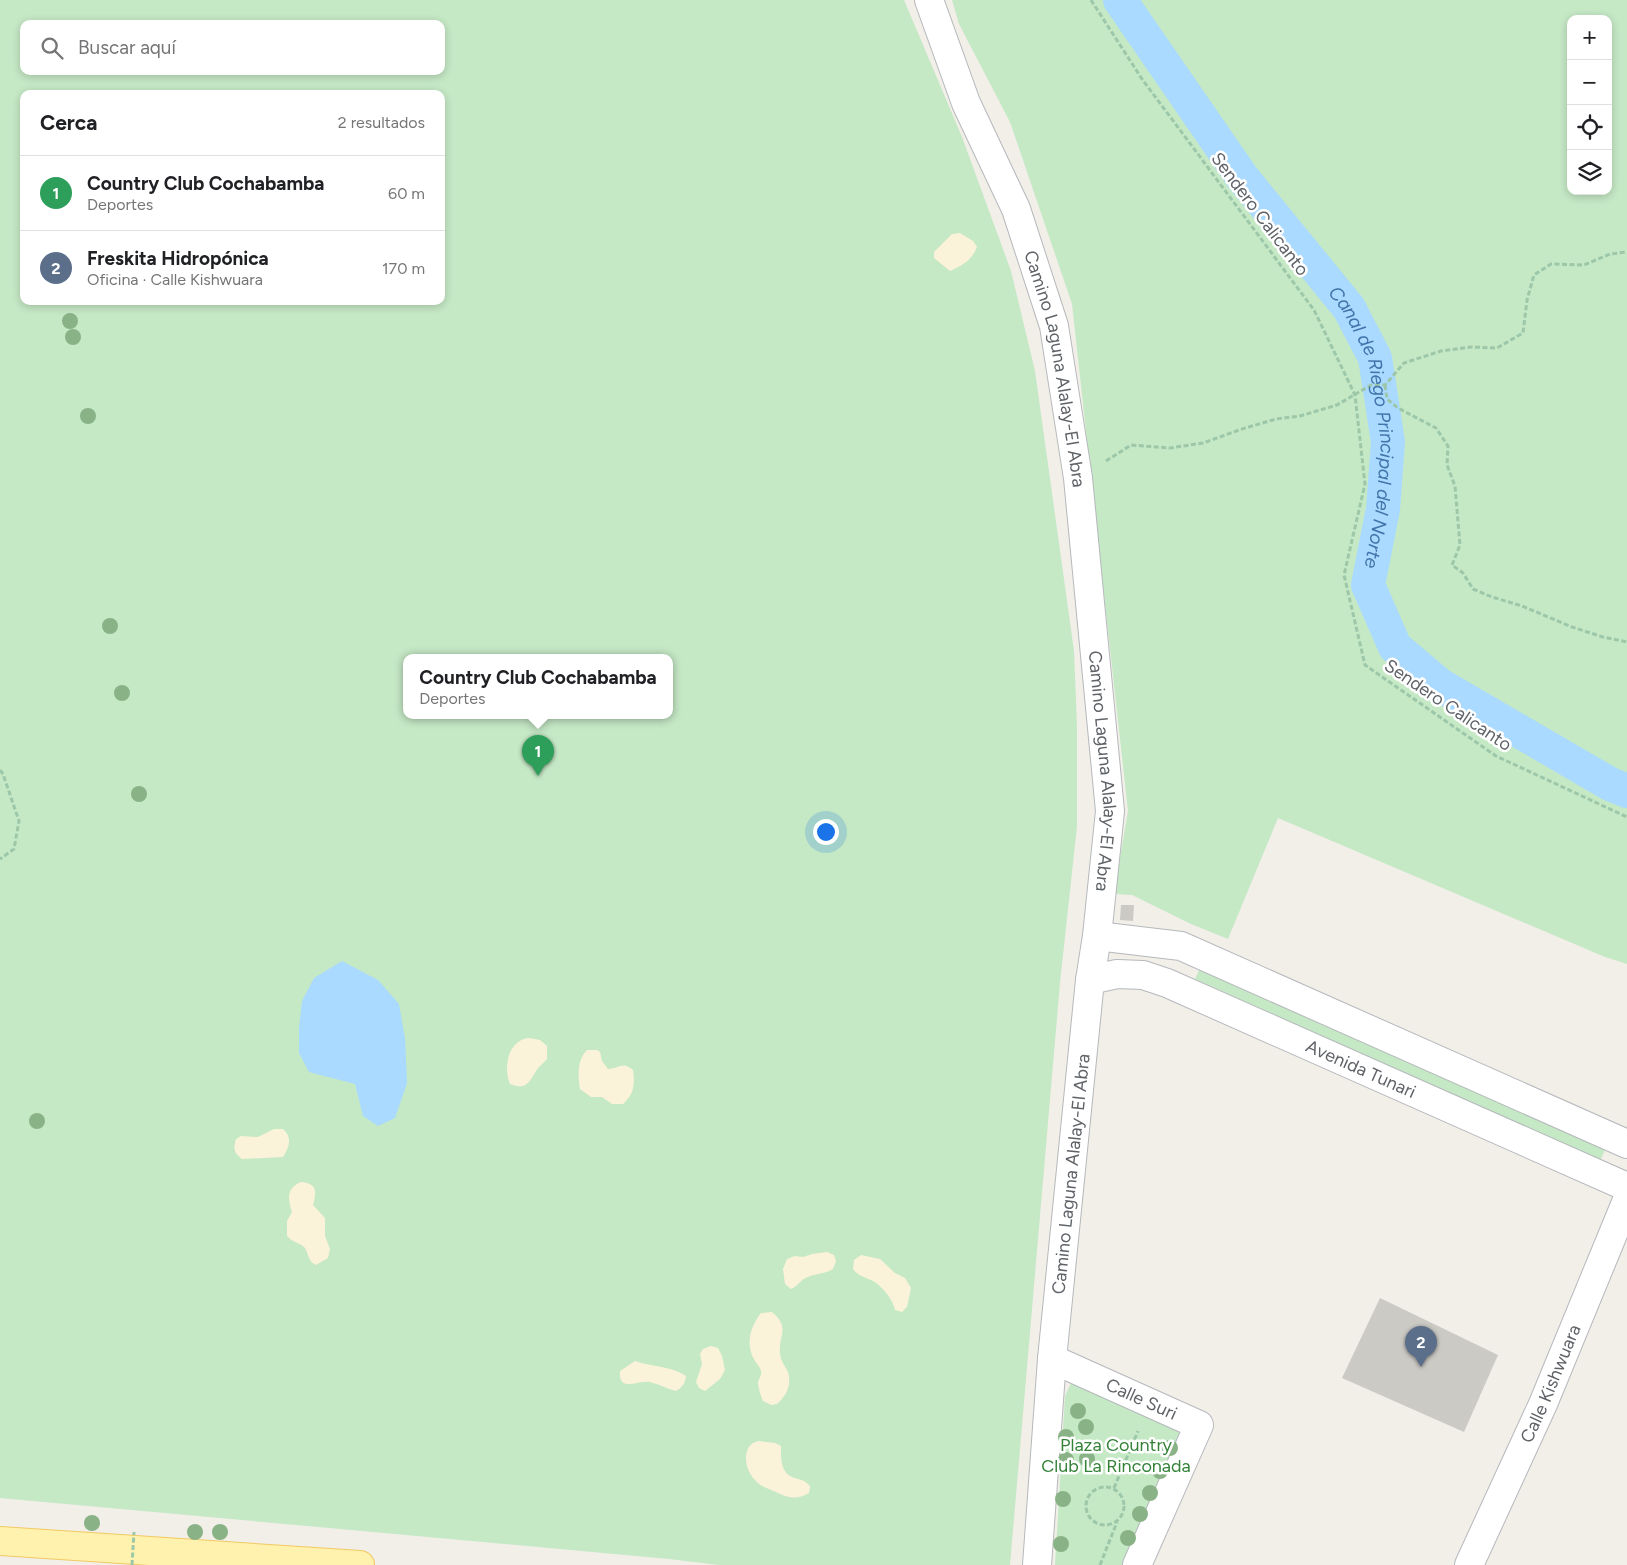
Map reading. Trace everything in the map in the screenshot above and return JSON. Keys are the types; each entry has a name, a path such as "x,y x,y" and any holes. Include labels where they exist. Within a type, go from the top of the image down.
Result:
{"main road":[{"path":"0,1541 360,1565"}],"street":[{"name":"Camino Laguna Alalay-El Abra","path":"929,0 966,103 1016,209 1054,326 1078,478 1110,811 1097,936 1090,980 1052,1359 1037,1565"},
{"path":"1097,936 1182,946 1627,1144"},
{"name":"Avenida Tunari","path":"1090,980 1117,974 1143,975 1167,983 1627,1187"},
{"name":"Calle Kishwuara","path":"1469,1565 1542,1404 1627,1200"},
{"name":"Calle Suri","path":"1052,1359 1199,1425 1137,1565"}],"path":[{"name":"Sendero Calicanto","path":"1091,0 1142,79 1314,310 1355,395 1364,484 1344,575 1365,665 1496,756 1627,817"},
{"path":"1078,478 1131,445 1170,448 1203,443 1276,419 1300,416 1337,405 1371,386 1384,386 1404,363 1441,351 1471,347 1497,348 1523,334 1527,300 1534,276 1550,264 1584,265 1610,254 1627,252"},
{"path":"1384,386 1387,399 1398,408 1436,428 1448,446 1446,465 1455,486 1460,545 1452,565 1463,573 1473,589 1522,606 1572,627 1627,642"},
{"path":"0,770 19,821 14,849 0,859"},
{"path":"1114,1488 1138,1430"},
{"path":"1102,1487 1114,1488 1119,1492 1125,1504 1122,1517 1111,1525 1099,1524 1093,1521 1086,1511 1086,1504 1090,1493 1102,1487"},
{"path":"1100,1565 1117,1522"},
{"path":"132,1565 134,1532"}],"green space":[{"path":"0,0 904,0 962,137 1011,271 1035,371 1074,651 1077,727 1077,826 1060,983 1010,1565 719,1565 0,1498"},
{"path":"952,0 1627,0 1627,964 1605,957 1278,818 1228,939 1191,924 1132,895 1114,894 1128,811 1072,304 1010,122 959,24"},
{"path":"1200,968 1605,1150 1600,1161 1195,979"},
{"name":"Plaza Country Club La Rinconada","path":"1072,1381 1182,1432 1126,1565 1055,1565 1065,1396"}],"sand":[{"path":"960,233 973,241 977,247 966,262 950,271 934,258 934,252 952,234"},
{"path":"529,1038 540,1040 547,1046 547,1059 526,1085 515,1086 510,1084 508,1077 507,1063 509,1055 516,1044"},
{"path":"587,1050 597,1050 600,1052 602,1061 608,1069 624,1065 633,1070 633,1089 627,1101 623,1104 612,1104 602,1097 591,1097 580,1089 580,1063"},
{"path":"274,1129 283,1129 289,1139 283,1157 242,1159 237,1155 234,1148 236,1139 241,1136 258,1137"},
{"path":"301,1182 313,1186 315,1196 313,1205 325,1218 325,1236 330,1249 328,1258 316,1265 310,1260 305,1248 287,1236 287,1221 292,1212 289,1194 296,1184"},
{"path":"827,1252 834,1255 836,1261 833,1269 806,1278 791,1289 785,1284 783,1269 787,1259 795,1256 803,1257"},
{"path":"861,1255 880,1259 895,1273 905,1278 911,1288 907,1307 902,1312 895,1310 884,1290 873,1281 859,1275 853,1269 854,1260"},
{"path":"772,1312 778,1318 782,1327 780,1354 788,1372 789,1381 783,1397 777,1404 771,1405 763,1401 758,1387 761,1371 750,1349 750,1336 754,1324 761,1313"},
{"path":"711,1346 718,1348 725,1370 720,1379 705,1391 699,1388 696,1382 702,1364 700,1354 703,1349"},
{"path":"635,1361 668,1368 680,1373 686,1376 684,1383 676,1391 650,1382 625,1384 620,1378 620,1371"},
{"path":"759,1441 775,1443 781,1446 783,1468 788,1475 808,1484 810,1486 809,1493 800,1497 788,1497 764,1487 755,1480 747,1467 746,1456 750,1445"}],"water":[{"path":"342,961 378,980 399,1004 405,1038 407,1083 395,1118 378,1126 363,1116 355,1084 309,1072 299,1053 302,1001 314,978"}],"building":[{"path":"1121,905 1134,905 1133,921 1120,920"},
{"path":"1380,1298 1498,1355 1464,1432 1342,1378"}],"waterway":[{"name":"Canal de Riego Principal del Norte","path":"1120,0 1242,177 1349,308 1375,358 1388,442 1383,509 1368,585 1395,647 1440,685 1610,784 1627,791"}],"place":[{"name":"Country Club Cochabamba","path":"538,776"},
{"name":"Freskita Hidropónica","path":"1421,1367"}]}
